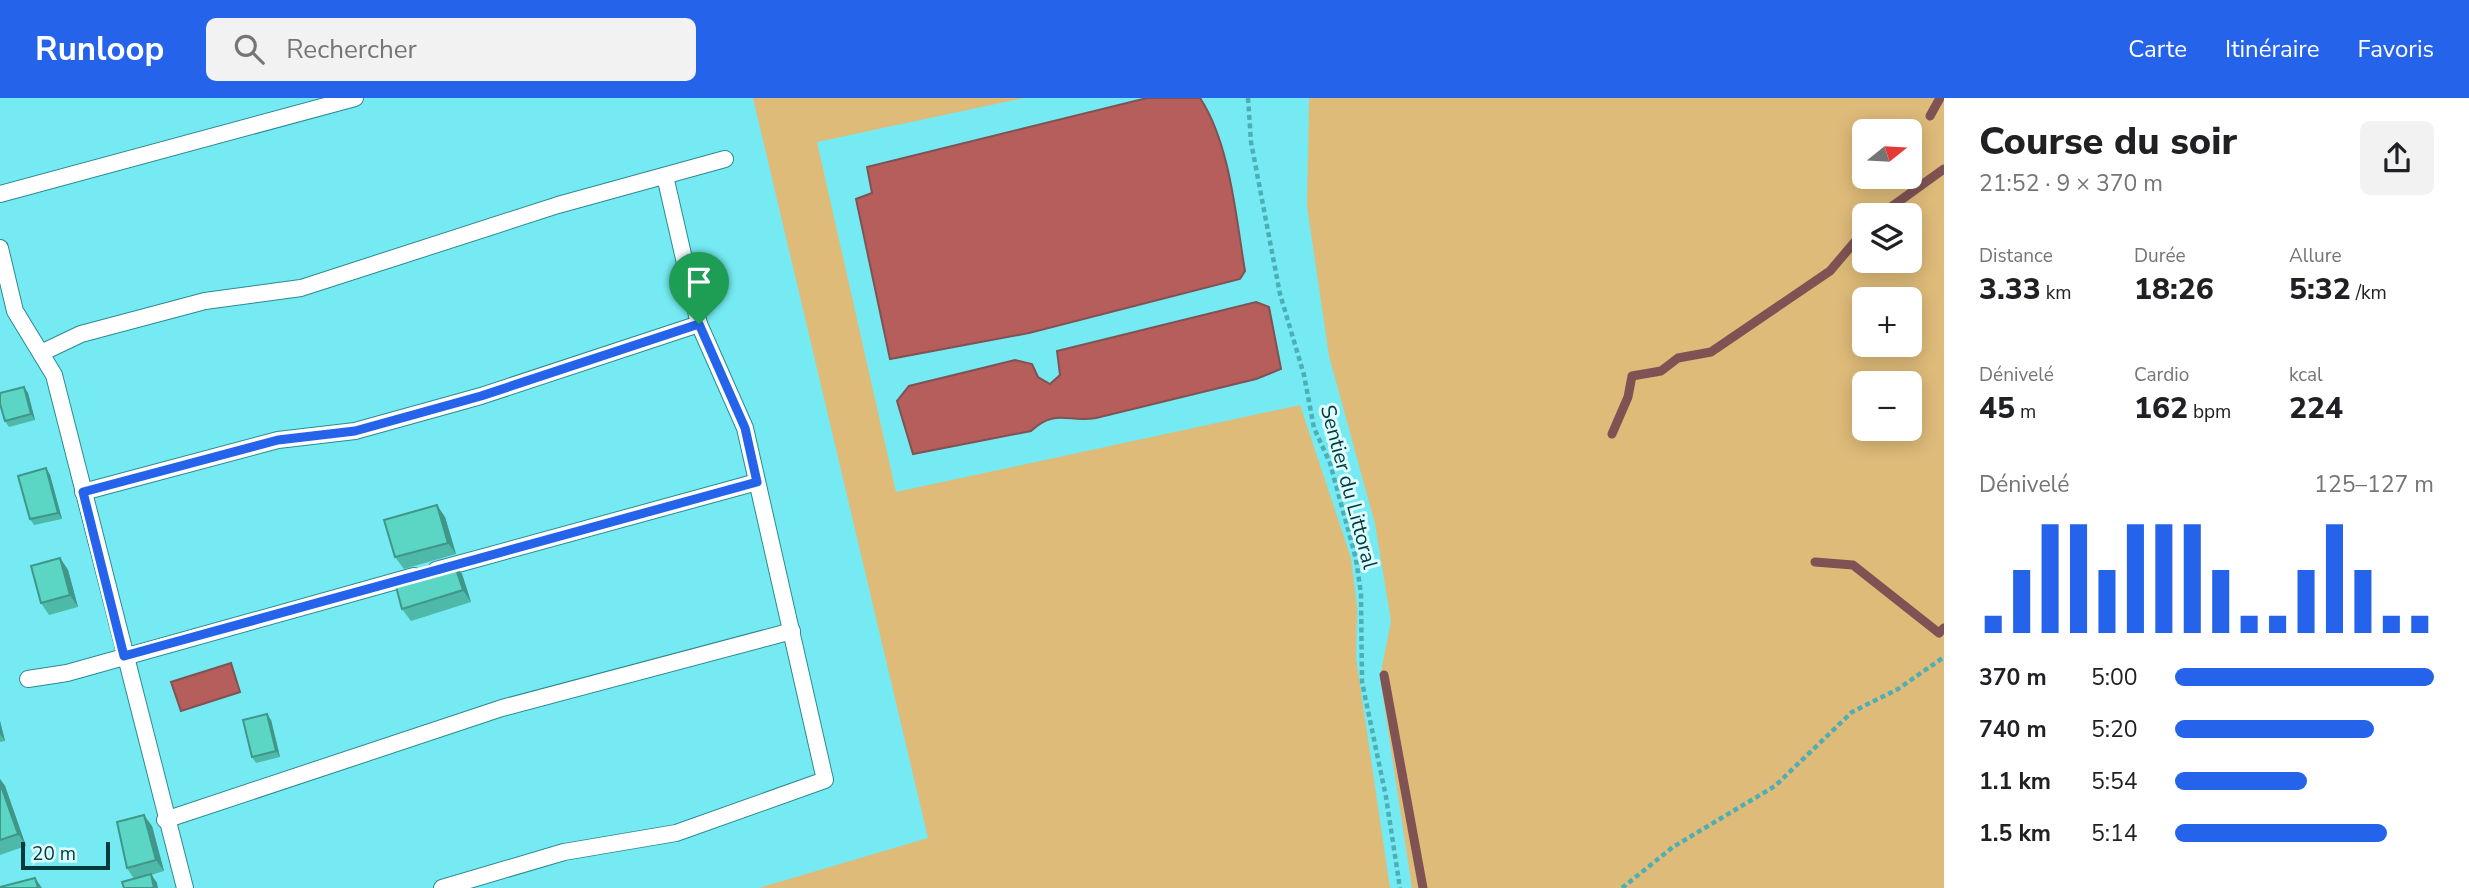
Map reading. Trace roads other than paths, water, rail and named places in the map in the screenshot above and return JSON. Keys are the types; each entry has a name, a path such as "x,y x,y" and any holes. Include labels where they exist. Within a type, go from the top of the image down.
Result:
{"lane":[{"path":"0,194 355,98"},
{"path":"41,353 81,334 205,301 301,288 558,205 725,159"},
{"path":"443,888 564,852 676,832 825,780 745,428 699,324 665,176"},
{"path":"0,248 15,311 54,375 165,820 185,888"},
{"path":"83,492 278,440 355,431 481,396 699,324"},
{"path":"28,679 67,673 757,482"},
{"path":"165,820 502,708 792,631"}],"waterway":[{"path":"1930,116 1940,98"},
{"path":"1897,203 1944,169"},
{"path":"1612,434 1628,397 1632,376 1661,371 1678,358 1711,352 1830,271 1852,245"},
{"path":"1815,562 1853,565 1939,633 1944,628"},
{"path":"1384,675 1423,888"}]}
